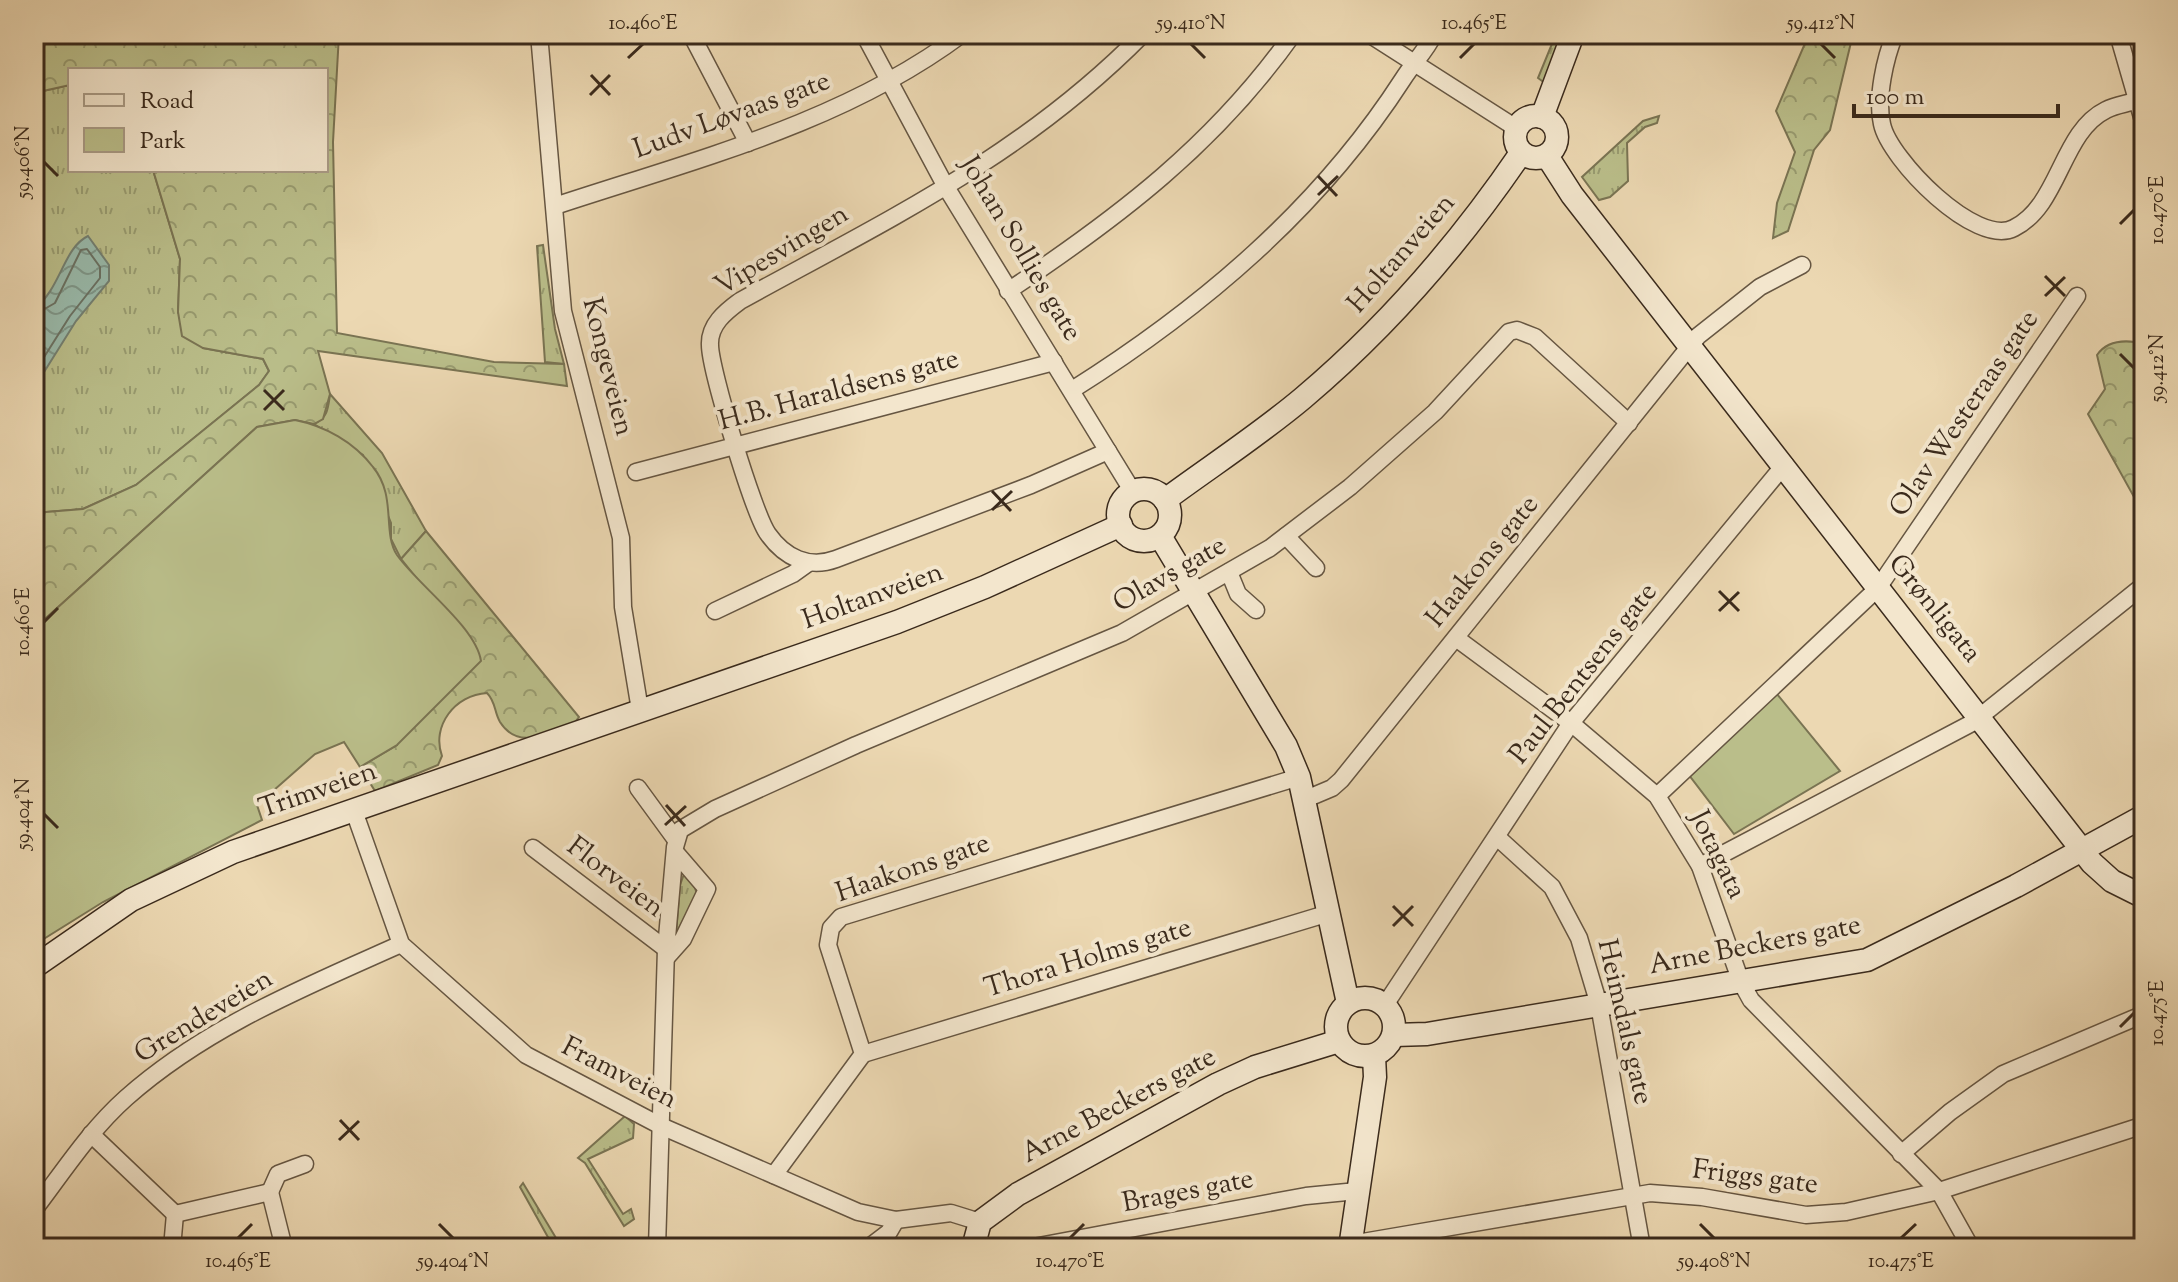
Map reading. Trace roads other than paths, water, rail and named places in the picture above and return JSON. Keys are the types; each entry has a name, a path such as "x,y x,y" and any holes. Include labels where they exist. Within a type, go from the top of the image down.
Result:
{"main road":[{"path":"1542,117 1573,34"},
{"path":"1529,117 1542,117 1552,123 1557,134 1554,149 1547,156 1533,159 1521,153 1515,139 1516,128 1529,117"},
{"name":"Holtanveien","path":"1165,500 1302,399 1369,339 1431,273 1521,153"},
{"name":"Grønligata","path":"1547,156 1572,195 1785,464 2083,851 2112,881 2144,897"},
{"path":"1154,491 1165,500 1170,519 1160,536 1147,540 1134,539 1121,525 1122,502 1133,492 1154,491"},
{"name":"Holtanveien","path":"640,710 897,622 985,587 1121,525"},
{"path":"1160,536 1286,746 1299,777 1348,1003"},
{"name":"Trimveien","path":"34,967 98,921 181,875 233,852 640,710"},
{"name":"Arne Beckers gate","path":"1394,1035 1427,1034 1867,960 2083,851 2144,816"},
{"path":"1371,998 1385,1005 1394,1022 1394,1035 1386,1048 1374,1056 1354,1055 1339,1041 1336,1021 1348,1003 1371,998"},
{"name":"Arne Beckers gate","path":"980,1222 1007,1201 1218,1084 1255,1067 1339,1041"},
{"path":"1351,1246 1375,1077 1374,1056"},
{"path":"973,1248 980,1222"}],"street":[{"name":"Kongeveien","path":"539,34 563,311 621,538 623,607 640,710"},
{"path":"691,34 748,143"},
{"name":"Johan Sollies gate","path":"864,34 946,187 1133,492"},
{"name":"Ludv Løvaas gate","path":"555,206 748,143 830,110 889,80 962,34"},
{"name":"Vipesvingen","path":"807,564 790,555 767,533 735,444 710,346 718,321 740,301 946,187 1023,139 1082,93 1143,34"},
{"path":"1008,291 1096,233 1158,183 1219,124 1293,34"},
{"path":"1369,34 1516,128"},
{"path":"1072,390 1183,314 1245,263 1304,207 1374,120 1434,34"},
{"path":"1895,34 1885,69 1881,121 1889,145 1959,215 1981,229 1999,234 2017,227 2044,198 2093,119 2106,109 2135,101"},
{"path":"2123,36 2135,101 2144,124"},
{"path":"1690,344 1760,287 1802,265"},
{"name":"Olav Westeraas gate","path":"1657,796 1878,588 2077,296"},
{"name":"Olavs gate","path":"676,847 680,830 715,809 887,731 1122,633 1229,572 1286,536 1350,487 1435,412 1509,332 1517,330 1535,337 1629,423"},
{"name":"Haakons gate","path":"1306,799 1332,788 1341,780 1690,344"},
{"name":"H.B. Haraldsens gate","path":"636,472 1054,362"},
{"path":"715,611 793,574 807,564 822,564 836,559 1026,487 1108,451"},
{"name":"Paul Bentsens gate","path":"1385,1005 1571,723 1785,464"},
{"path":"1286,536 1316,568"},
{"path":"1229,572 1238,594 1256,610"},
{"path":"1700,866 1981,717 2144,585"},
{"name":"Jotagata","path":"1456,638 1571,723 1657,796 1700,866 1741,982 1760,1013 1939,1191 1971,1248"},
{"name":"Haakons gate","path":"863,1054 828,936 836,921 849,912 1299,777"},
{"path":"638,788 707,889 688,931 666,953"},
{"name":"Framveien","path":"354,811 401,944 526,1055 661,1126 858,1212 896,1220 951,1213 980,1222"},
{"name":"Heimdals gate","path":"1497,837 1552,887 1579,938 1599,1005 1642,1248"},
{"path":"657,1248 666,953 676,847"},
{"name":"Florveien","path":"533,848 666,953"},
{"name":"Thora Holms gate","path":"863,1054 1329,913"},
{"name":"Grendeveien","path":"34,1210 91,1134 125,1099 204,1041 282,998 401,944"},
{"path":"1901,1154 1950,1112 2003,1074 2144,1014"},
{"path":"774,1175 863,1054"},
{"name":"Friggs gate","path":"1351,1246 1650,1193 1702,1197 1806,1215 1846,1212 1939,1191 2144,1125"},
{"path":"91,1134 175,1214"},
{"path":"284,1248 270,1192 278,1174 305,1164"},
{"name":"Brages gate","path":"1028,1248 1306,1196 1357,1191"},
{"path":"175,1214 270,1192"},
{"path":"172,1248 175,1214"},
{"path":"868,1248 889,1232 896,1220"}],"water":[{"path":"88,236 109,265 109,281 76,321 34,388 34,309 50,291 73,250"}]}
